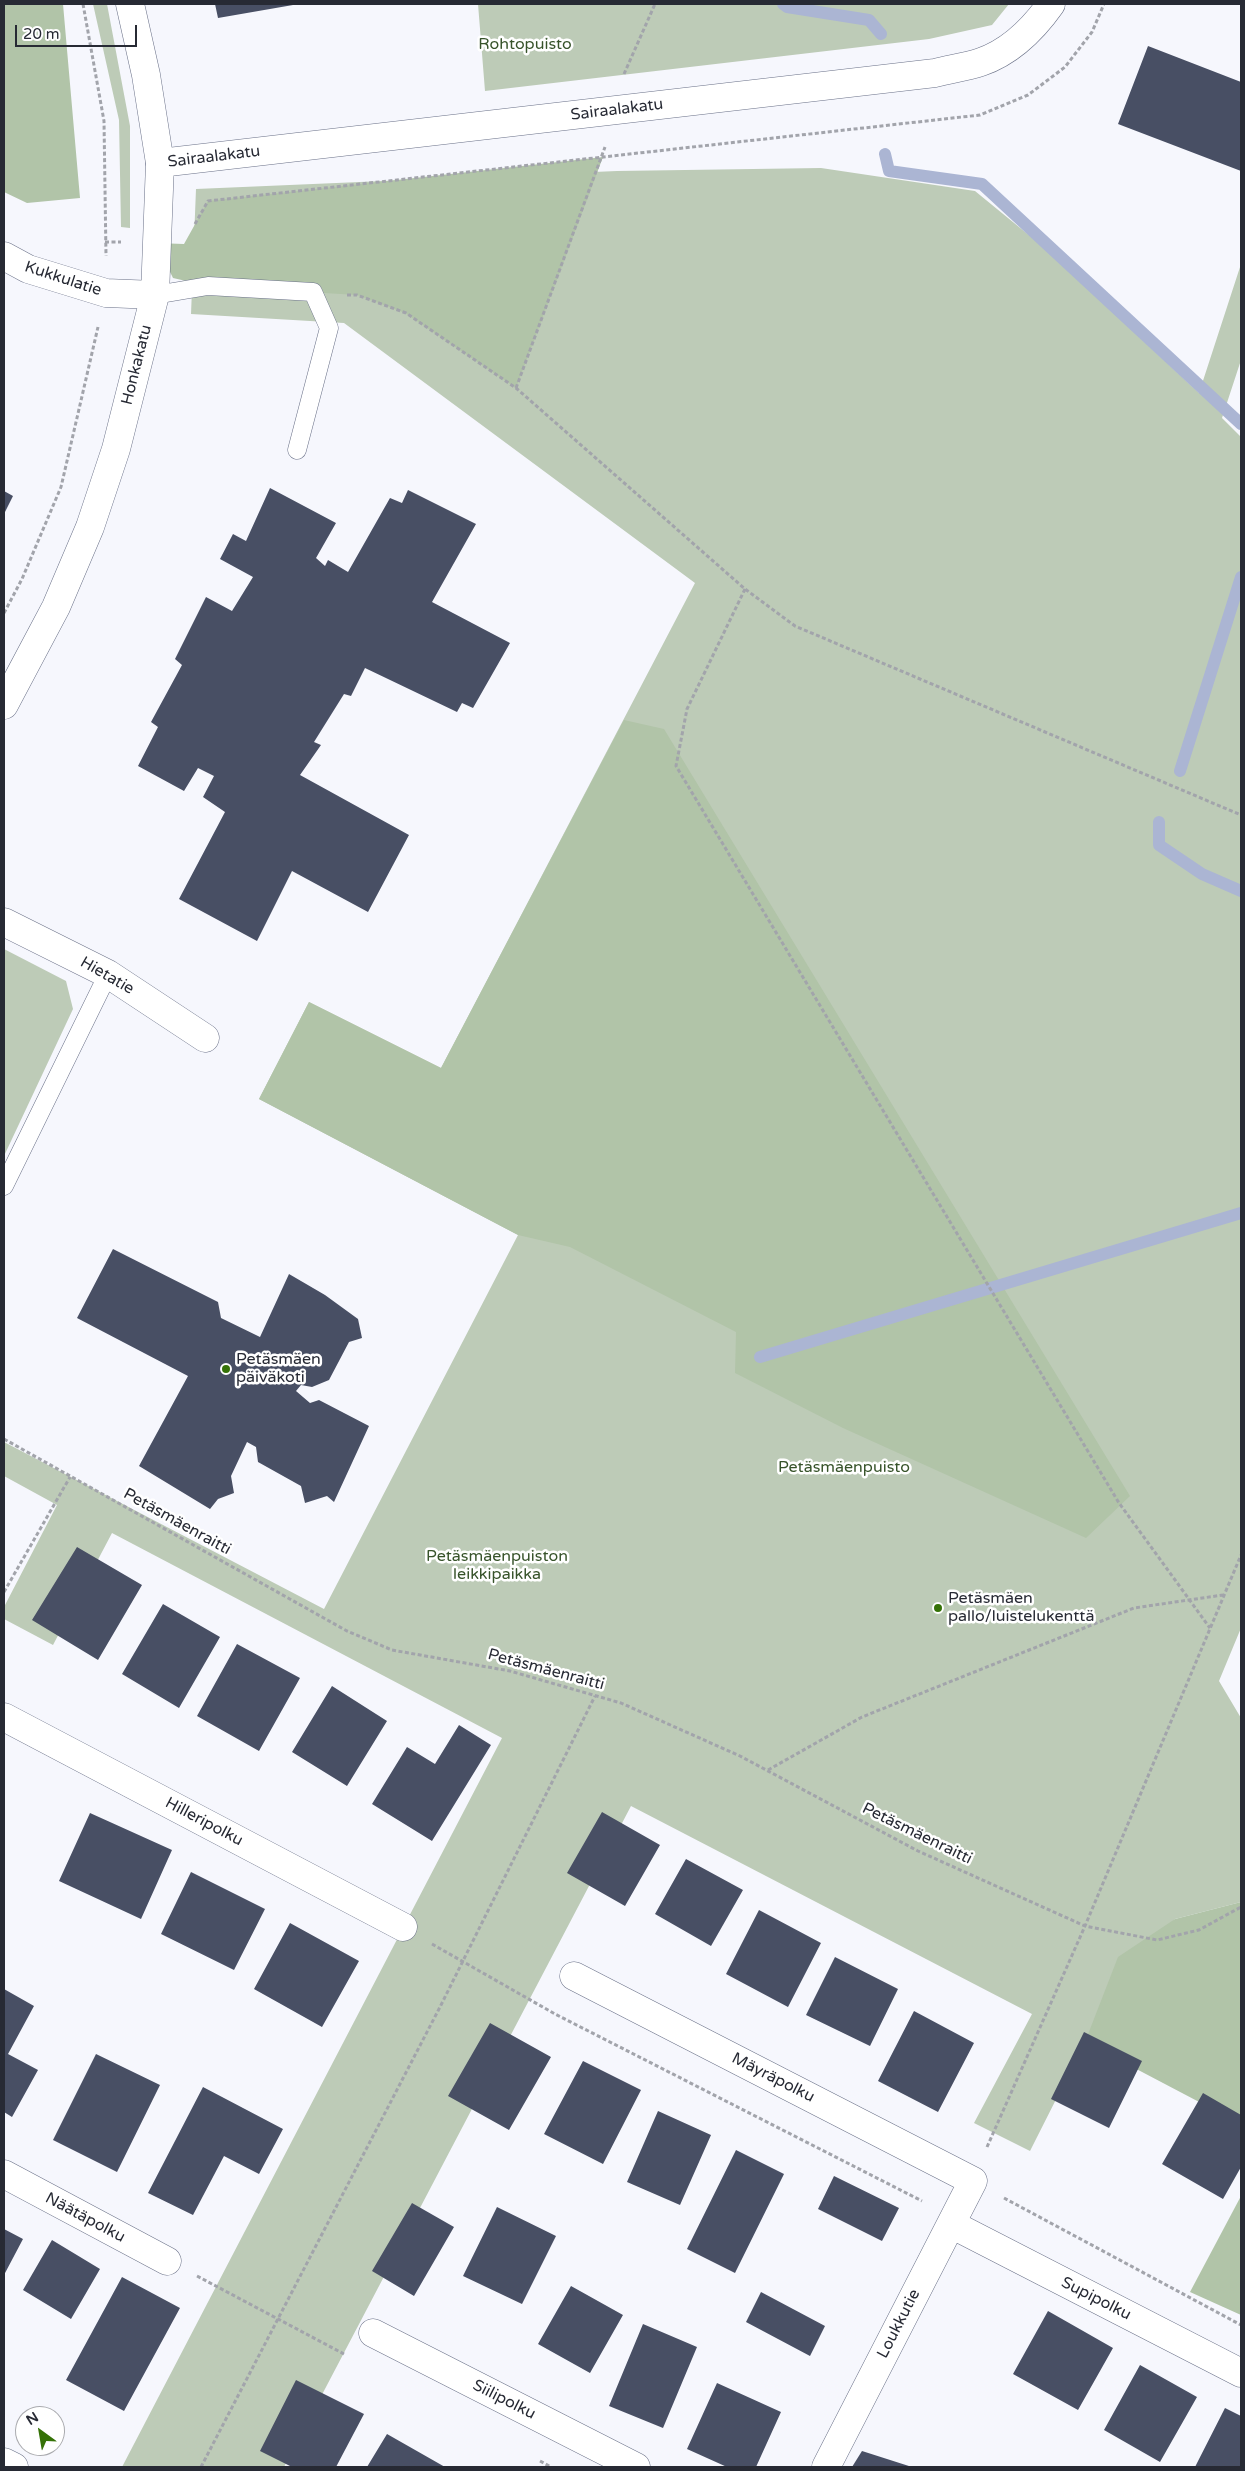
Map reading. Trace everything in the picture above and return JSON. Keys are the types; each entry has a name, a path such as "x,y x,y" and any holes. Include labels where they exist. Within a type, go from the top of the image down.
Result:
{"street":[{"name":"Honkakatu","path":"4,705 56,607 90,527 116,449 155,294 160,163 146,75 130,4"},
{"name":"Sairaalakatu","path":"160,163 935,72 981,62 1014,44 1041,18 1051,4"},
{"name":"Kukkulatie","path":"4,256 28,269 106,293 155,294"},
{"name":"Hietatie","path":"4,922 108,974 205,1038"},
{"name":"Hilleripolku","path":"4,1717 404,1928"},
{"name":"Mäyräpolku","path":"574,1976 965,2177"},
{"name":"Näätäpolku","path":"4,2174 167,2261"},
{"name":"Loukkutie","path":"826,2467 951,2224 965,2177"},
{"name":"Supipolku","path":"951,2224 1241,2373"},
{"name":"Siilipolku","path":"373,2333 636,2467"},
{"path":"4,2462 14,2467"}],"lane":[{"path":"155,294 208,286 313,292 329,328 297,450"},
{"path":"4,1186 108,974"}],"path":[{"path":"516,388 603,157 622,78 655,4"},
{"path":"105,242 184,244 208,201 980,115 1028,95 1066,67 1092,32 1104,4"},
{"path":"313,292 357,295 406,313 516,388 745,589 795,626 1241,815"},
{"path":"745,589 687,709 676,766 1119,1503 1210,1628"},
{"name":"Petäsmäenraitti","path":"4,1439 346,1631 392,1650 510,1671 621,1703 740,1756 918,1851 1085,1926 1157,1940 1199,1930 1241,1907"},
{"path":"4,1592 70,1477"},
{"path":"1241,1555 1085,1926 982,2159 965,2177 1241,2325"},
{"path":"767,1770 862,1717 1134,1608 1190,1598 1224,1595"},
{"path":"201,2467 463,1961 595,1696"},
{"path":"404,1928 554,2014 930,2205"}],"green space":[{"path":"4,4 63,4 80,198 27,203 4,192"},
{"path":"93,4 107,4 130,126 130,228 121,227 119,120"},
{"name":"Rohtopuisto","path":"478,4 1009,4 992,25 929,39 485,91"},
{"path":"603,157 516,388 405,313 357,295 208,286 173,278 156,243 184,244 208,201"},
{"name":"Petäsmäenpuisto","path":"821,168 975,191 1041,245 1199,393 1241,264 1241,360 1222,418 1241,437 1241,1628 1219,1681 1241,1718 1241,1902 1175,1919 1085,2042 1030,2151 974,2123 1032,2014 631,1806 284,2467 122,2467 502,1738 112,1533 53,1645 4,1619 4,1607 57,1505 4,1476 4,1442 324,1609 518,1235 259,1099 309,1002 441,1068 695,583 344,323 191,314 196,189 617,171"},
{"path":"624,720 664,729 1130,1496 1086,1538 843,1428 735,1373 736,1332 570,1247 518,1235 259,1099 309,1002 441,1068"},
{"path":"4,949 66,981 73,1009 4,1156"},
{"path":"1241,1902 1241,2124 1085,2042 1118,1957 1175,1919"},
{"path":"1241,2196 1241,2315 1190,2292"}],"building":[{"path":"215,4 293,4 293,5 218,18"},
{"path":"1148,46 1241,82 1241,171 1118,124"},
{"path":"270,488 336,523 316,558 325,566 328,560 348,572 390,498 402,503 408,490 476,524 432,602 510,643 473,708 462,703 457,712 365,668 351,696 344,694 314,742 321,745 300,775 409,835 368,912 292,871 257,941 179,899 225,812 203,797 214,776 198,768 184,791 138,766 158,727 151,722 182,665 175,659 206,597 232,611 253,577 220,559 233,534 246,541"},
{"path":"4,491 13,496 4,514"},
{"path":"113,1249 218,1302 221,1318 260,1337 289,1274 325,1295 358,1319 362,1338 349,1342 329,1380 312,1387 301,1385 296,1391 310,1403 319,1400 369,1426 334,1502 327,1496 305,1503 301,1486 258,1462 256,1447 247,1442 231,1476 234,1493 218,1499 210,1509 139,1466 188,1376 77,1318"},
{"path":"77,1547 142,1585 98,1660 32,1620"},
{"path":"163,1604 220,1637 179,1708 122,1674"},
{"path":"237,1644 300,1678 259,1751 197,1716"},
{"path":"332,1686 387,1721 347,1786 292,1752"},
{"path":"459,1725 491,1745 432,1841 372,1804 407,1747 435,1764"},
{"path":"602,1812 660,1845 625,1906 567,1873"},
{"path":"90,1813 172,1850 141,1919 59,1881"},
{"path":"686,1859 743,1890 711,1946 655,1914"},
{"path":"191,1872 265,1909 234,1970 161,1934"},
{"path":"759,1910 821,1943 788,2007 726,1974"},
{"path":"290,1923 359,1961 322,2027 254,1989"},
{"path":"835,1957 898,1989 870,2046 806,2015"},
{"path":"4,1989 34,2006 8,2054 38,2070 12,2117 4,2112"},
{"path":"914,2011 974,2043 938,2112 878,2081"},
{"path":"490,2023 551,2057 509,2130 448,2096"},
{"path":"1084,2032 1142,2061 1109,2128 1051,2099"},
{"path":"96,2054 160,2085 117,2172 53,2140"},
{"path":"583,2061 641,2090 603,2164 544,2134"},
{"path":"203,2087 283,2129 259,2174 224,2156 193,2215 148,2193"},
{"path":"1203,2093 1241,2115 1241,2167 1223,2199 1162,2164"},
{"path":"658,2111 711,2135 680,2205 627,2182"},
{"path":"736,2150 784,2174 735,2273 687,2249"},
{"path":"834,2176 899,2208 882,2241 818,2209"},
{"path":"412,2203 454,2227 414,2296 372,2271"},
{"path":"497,2207 556,2236 522,2304 463,2276"},
{"path":"4,2229 23,2239 4,2275"},
{"path":"52,2240 100,2269 71,2319 23,2290"},
{"path":"122,2277 180,2308 124,2411 66,2380"},
{"path":"571,2286 623,2315 590,2373 538,2344"},
{"path":"761,2292 825,2326 810,2356 746,2322"},
{"path":"1048,2311 1113,2348 1078,2410 1013,2374"},
{"path":"643,2324 697,2347 663,2428 609,2406"},
{"path":"1140,2365 1197,2397 1160,2462 1104,2430"},
{"path":"296,2380 364,2414 336,2467 292,2467 260,2451"},
{"path":"717,2383 781,2412 756,2467 727,2467 687,2449"},
{"path":"1225,2408 1241,2416 1241,2467 1195,2467"},
{"path":"387,2434 445,2467 367,2467"},
{"path":"862,2451 912,2467 852,2467"}],"waterway":[{"path":"783,4 787,7 869,20 881,34"},
{"path":"885,154 889,171 982,184 1241,424"},
{"path":"1180,771 1241,577"},
{"path":"1159,822 1159,845 1202,874 1241,891"},
{"path":"760,1357 1241,1213"}],"place":[{"name":"Petäsmäen päiväkoti","path":"226,1369"},
{"name":"Petäsmäen pallo/luistelukenttä","path":"938,1608"}],"park label":[{"name":"Petäsmäenpuiston leikkipaikka","path":"497,1566"}]}
